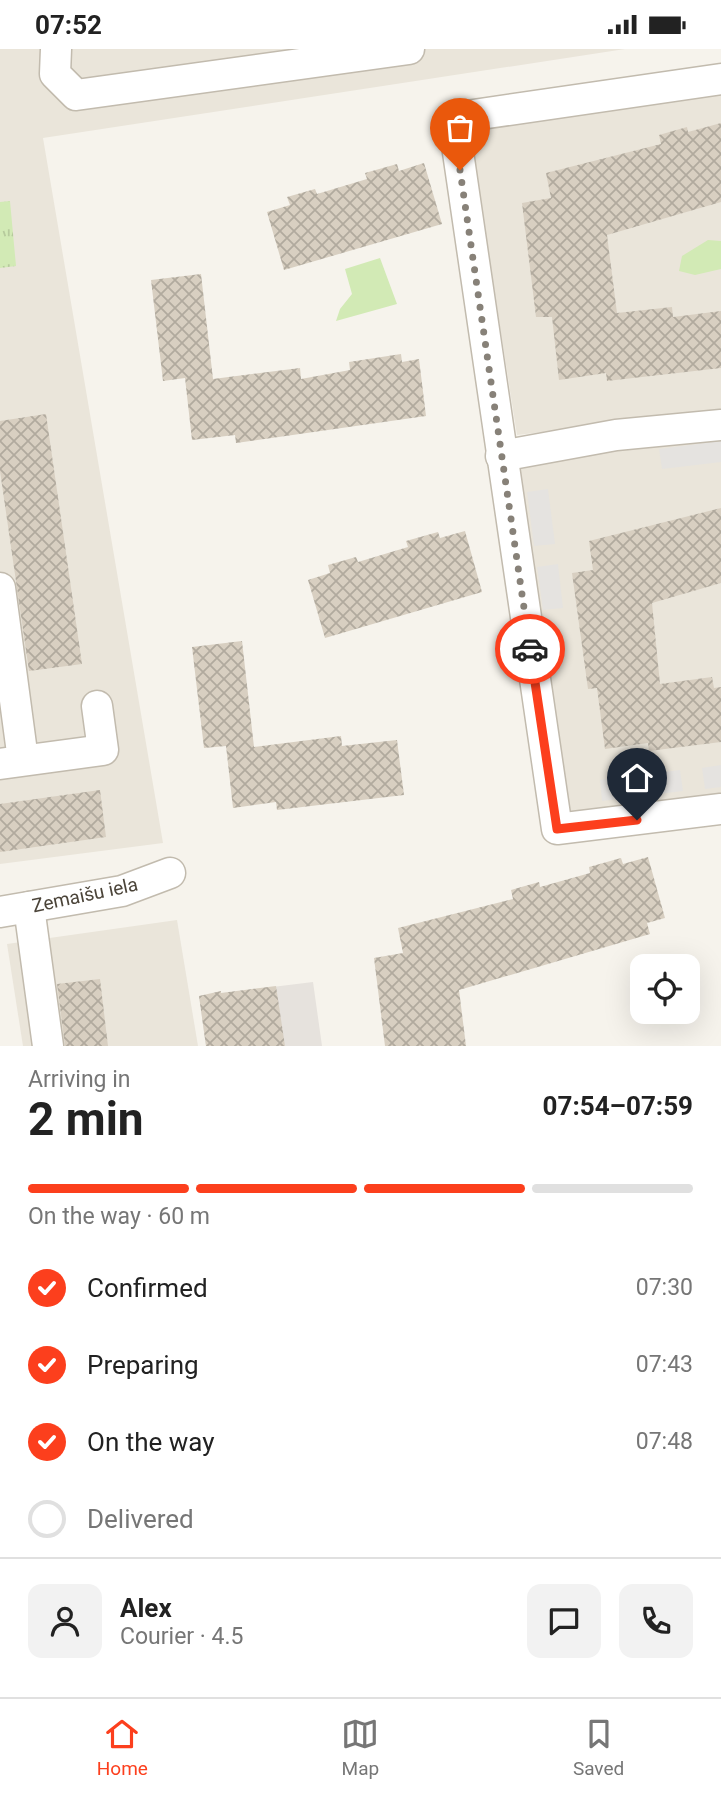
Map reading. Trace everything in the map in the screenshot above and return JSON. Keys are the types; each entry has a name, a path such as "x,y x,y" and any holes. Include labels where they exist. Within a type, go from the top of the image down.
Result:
{"street":[{"path":"56,49 55,74 76,95 409,49"},
{"path":"721,79 453,118 557,829 721,809"},
{"path":"501,456 616,435 721,425"},
{"path":"0,588 12,762 103,750 97,706"},
{"name":"Zemaišu iela","path":"0,912 122,891 170,873"},
{"path":"29,907 48,1046"}],"shaded area":[{"path":"0,49 625,49 43,138 163,843 0,864"},
{"path":"721,92 721,411 517,435 469,129"},
{"path":"721,436 721,798 570,819 515,459"},
{"path":"721,441 721,462 662,469 659,449"},
{"path":"548,489 555,544 534,546 527,492"},
{"path":"558,564 563,608 543,610 537,567"},
{"path":"721,765 721,787 705,789 702,768"},
{"path":"680,770 683,791 602,801 600,780"},
{"path":"177,920 198,1046 23,1046 7,944"},
{"path":"313,982 322,1046 206,1046 199,996"}],"green space":[{"path":"10,201 16,266 0,268 0,202"},
{"path":"708,240 721,241 721,269 695,275 679,271 682,256"},
{"path":"380,258 397,304 336,321 340,309 352,294 345,269"}],"building":[{"path":"721,123 721,202 607,235 617,313 672,307 673,317 721,311 721,368 607,381 606,373 559,380 552,317 536,317 522,203 551,198 546,173 661,144 659,135 687,127 688,132"},
{"path":"424,163 442,224 284,270 267,212 290,205 287,197 315,189 317,194 367,179 365,173 397,164 399,171"},
{"path":"201,274 213,379 300,368 301,379 350,370 349,362 401,354 402,362 419,359 426,416 236,443 235,435 192,440 185,378 163,381 151,280"},
{"path":"46,414 82,664 29,671 0,471 0,421"},
{"path":"721,508 721,583 652,603 660,684 712,677 714,688 721,687 721,742 649,751 648,743 605,749 597,688 588,689 572,573 593,570 589,541"},
{"path":"465,531 482,592 325,638 308,580 330,573 328,565 356,557 358,562 408,547 406,541 438,532 440,538"},
{"path":"242,641 254,747 341,736 342,746 397,740 404,795 277,810 276,802 233,808 226,746 204,748 192,647"},
{"path":"100,790 106,837 0,852 0,804"},
{"path":"648,857 665,918 647,923 650,934 459,990 466,1046 385,1046 374,958 403,953 398,928 513,899 511,890 539,882 540,887 590,873 589,867 621,858 623,864"},
{"path":"100,979 108,1046 65,1046 57,984"},
{"path":"276,986 285,1046 206,1046 199,996 221,991"}],"way so far":[{"path":"460,170 530,649"}],"route":[{"path":"530,649 557,829 637,820"}]}
